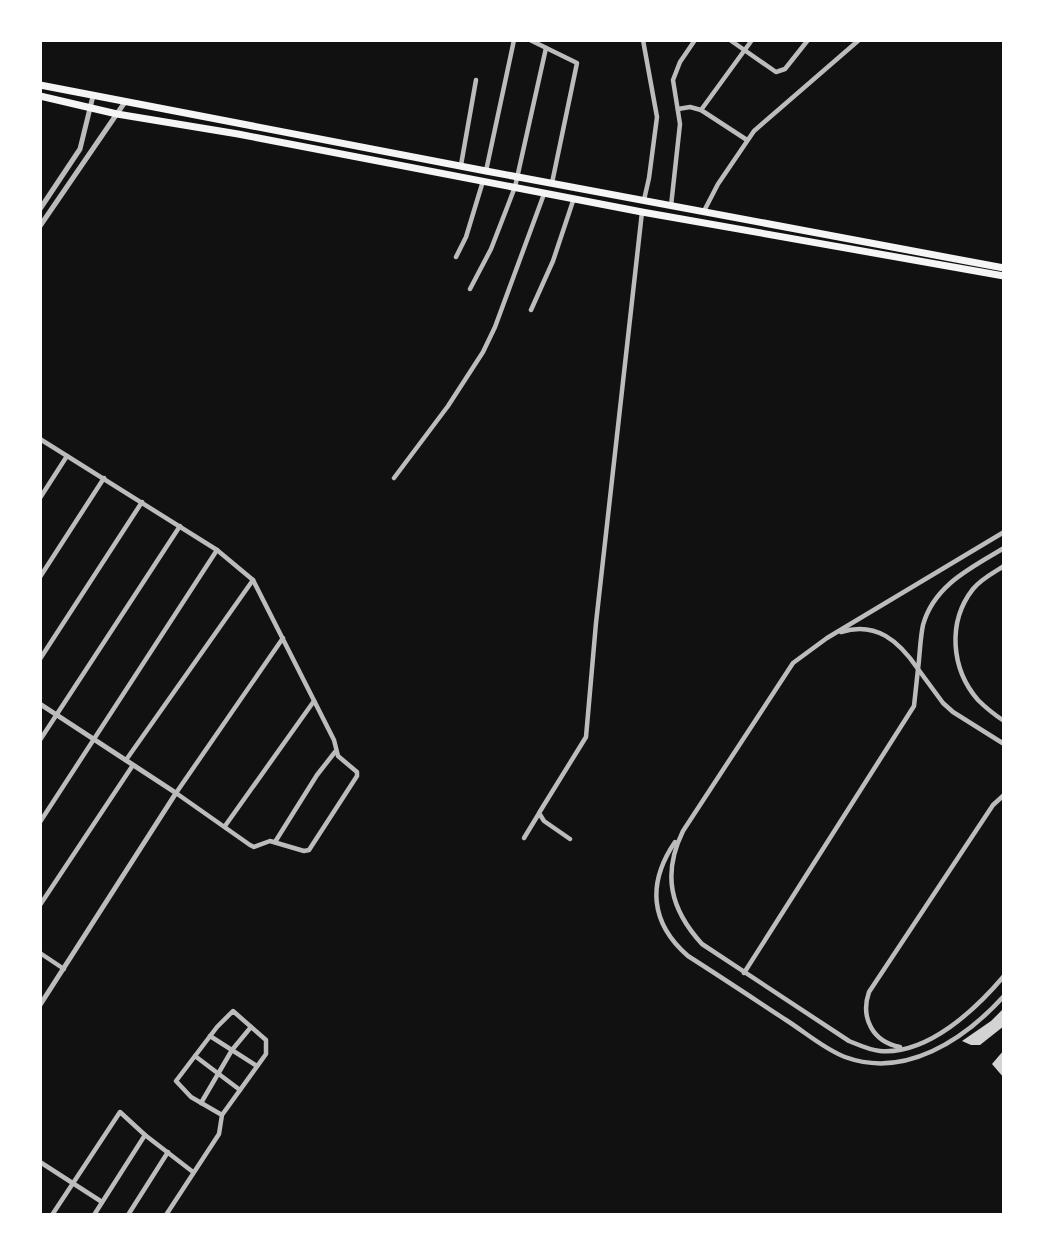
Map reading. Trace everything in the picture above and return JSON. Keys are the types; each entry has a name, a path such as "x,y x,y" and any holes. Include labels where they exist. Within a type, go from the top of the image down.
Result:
{"highway":[{"path":"40,85 486,172 1004,268"},
{"path":"40,96 117,114 1004,276"},
{"path":"366,159 367,147"}],"street":[{"path":"486,172 514,40"},
{"path":"530,40 577,63 552,184"},
{"path":"643,40 657,117 649,178 643,201"},
{"path":"671,206 680,124 673,88 674,72 695,40"},
{"path":"730,40 771,70 780,72 808,40"},
{"path":"701,110 752,40"},
{"path":"704,212 718,184 754,131 859,40"},
{"path":"470,289 491,249 515,187 546,48"},
{"path":"461,167 477,80"},
{"path":"40,209 80,149 93,96"},
{"path":"40,226 125,103"},
{"path":"678,109 690,107 701,110 747,140"},
{"path":"456,257 466,237 483,181"},
{"path":"394,478 448,406 483,352 545,193"},
{"path":"531,310 553,261 574,198"},
{"path":"524,838 586,737 596,623 642,212"},
{"path":"40,439 217,550 253,580 334,740 335,751 354,768 357,776 309,850 304,851 275,842 254,847 40,704"},
{"path":"40,498 67,456"},
{"path":"40,577 104,478"},
{"path":"40,659 142,502"},
{"path":"40,740 180,526"},
{"path":"1004,532 800,657 788,670 666,855 656,893 656,908 672,940 688,956 841,1056 867,1063 894,1063 928,1054 972,1025 1004,996"},
{"path":"744,973 910,714 916,697 923,628 933,603 950,582 1004,548"},
{"path":"40,822 217,550"},
{"path":"1004,566 983,580 965,600 956,626 957,660 965,680 977,699 1004,721"},
{"path":"126,760 253,580"},
{"path":"827,638 852,629 879,632 901,647 938,697 953,712 1004,744"},
{"path":"40,1005 176,793 283,638"},
{"path":"225,826 314,701"},
{"path":"275,842 335,751"},
{"path":"40,905 133,765"},
{"path":"905,1048 887,1044 872,1031 866,1012 869,992 993,805 1004,795"},
{"path":"539,814 540,818 570,839"},
{"path":"683,831 675,846 671,872 674,898 691,932 702,944 744,973 849,1041 878,1051 905,1048 924,1042 966,1015 1004,976"},
{"path":"40,953 64,969"},
{"path":"166,1215 219,1134 222,1115 266,1054 267,1041 233,1011 176,1081 191,1097 222,1115"},
{"path":"201,1103 232,1051 251,1027"},
{"path":"210,1036 257,1066"},
{"path":"195,1056 240,1090"},
{"path":"51,1215 120,1112 193,1172"},
{"path":"94,1215 145,1135"},
{"path":"128,1215 168,1152"},
{"path":"40,1161 102,1202"}],"building":[{"path":"1004,1008 1004,1026 980,1045 962,1041 991,1021"},
{"path":"1004,1050 1004,1078 992,1064"}]}
